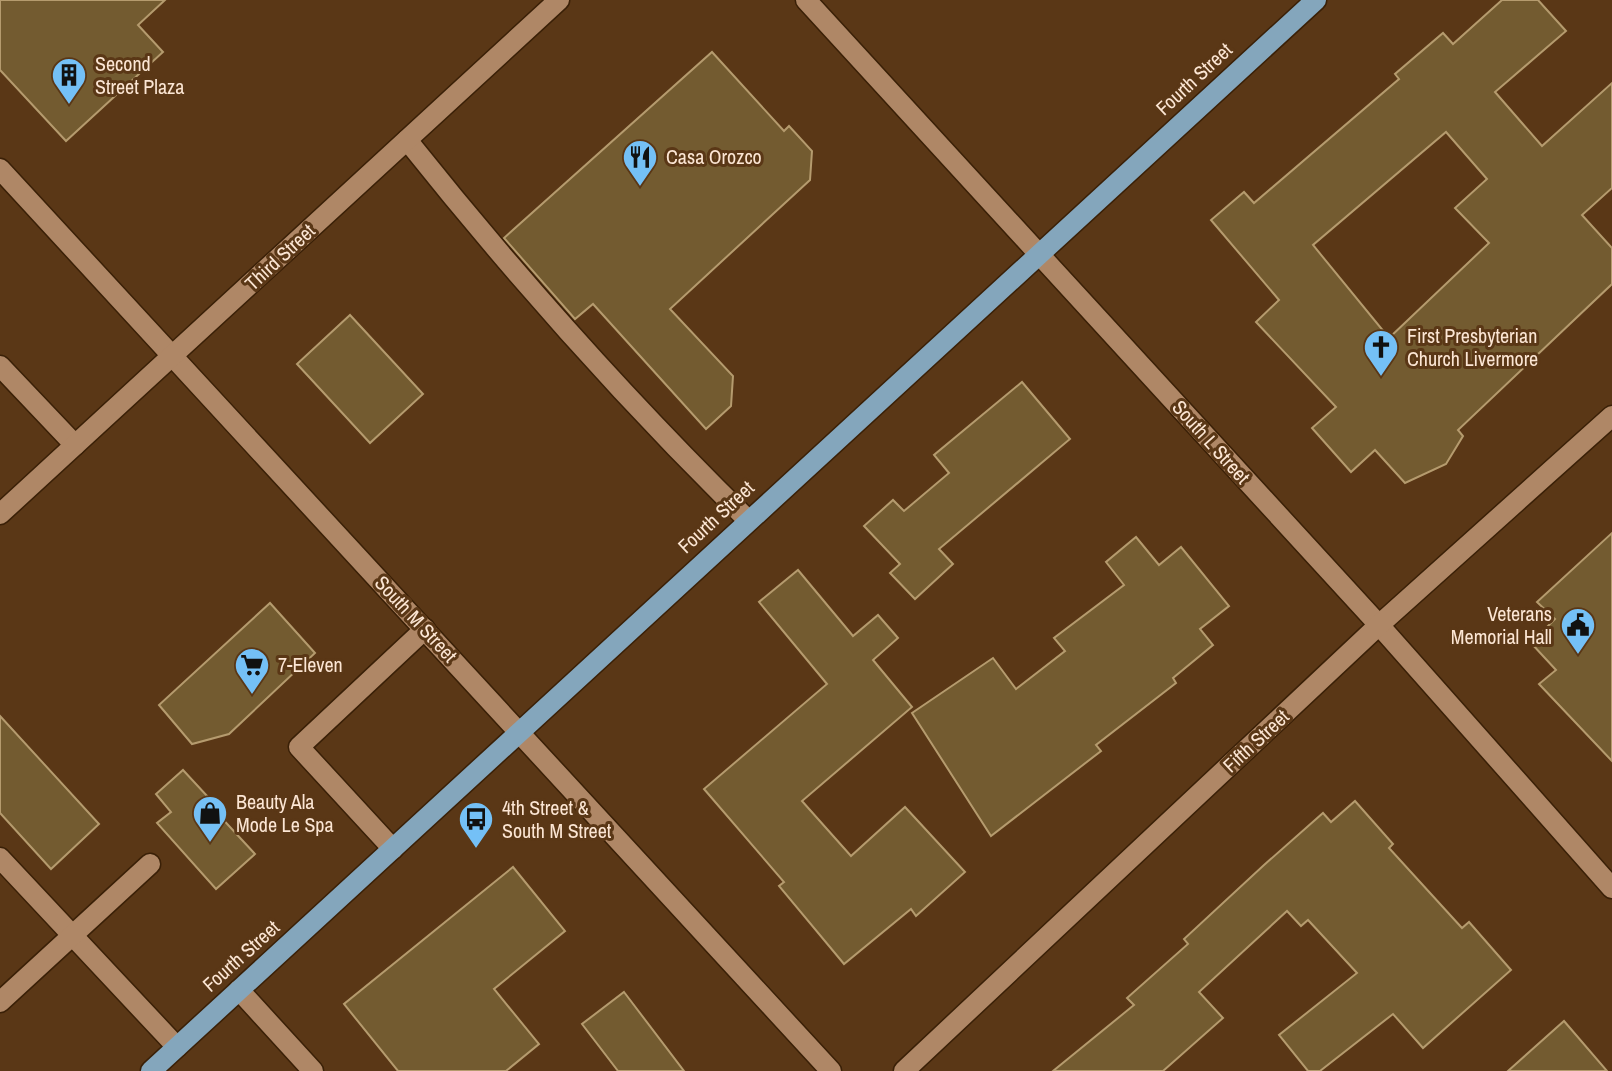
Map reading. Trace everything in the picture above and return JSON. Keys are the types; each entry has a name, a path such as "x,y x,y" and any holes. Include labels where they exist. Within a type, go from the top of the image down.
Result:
{"main road":[{"name":"Fourth Street","path":"151,1071 1316,0"}],"street":[{"name":"Third Street","path":"0,514 559,0"},
{"name":"South L Street","path":"806,0 1379,625 1612,888"},
{"path":"407,140 477,229 701,475 748,520"},
{"name":"South M Street","path":"3,179 172,355 831,1071"},
{"path":"0,366 75,445"},
{"name":"Fifth Street","path":"904,1071 1379,625 1612,416"},
{"path":"393,849 299,747 425,629"},
{"path":"0,858 177,1047"},
{"path":"0,1002 150,864"},
{"path":"239,990 313,1071"}],"building":[{"name":"Second Street Plaza","path":"0,0 165,0 138,25 163,52 66,141 0,70"},
{"path":"1502,0 1538,0 1566,31 1495,92 1542,146 1612,83 1612,188 1582,215 1612,248 1612,284 1458,430 1463,436 1446,464 1405,483 1375,450 1351,472 1312,428 1336,407 1256,322 1279,300 1211,220 1244,192 1254,203 1399,79 1395,74 1443,33 1453,44","holes":["1446,132 1487,179 1455,208 1489,243 1389,338 1313,245"]},
{"path":"712,52 784,131 789,126 812,151 810,180 670,309 733,376 731,406 706,429 593,304 575,319 504,238"},
{"path":"350,315 423,394 370,443 297,364"},
{"path":"1022,382 1070,439 939,549 953,564 915,599 890,573 900,564 864,526 893,500 904,511 949,473 934,455"},
{"name":"Veterans Memorial Hall","path":"1612,533 1612,761 1539,684 1556,670 1531,643 1555,619 1537,602"},
{"path":"1136,537 1159,565 1181,547 1229,606 1200,629 1213,645 1173,678 1176,683 1096,745 1101,751 991,836 912,713 993,658 1016,689 1065,651 1054,638 1124,585 1106,562"},
{"path":"798,570 853,636 878,615 898,638 873,660 912,707 802,801 851,856 905,807 965,872 916,916 911,909 844,964 779,886 784,882 704,789 827,684 759,602"},
{"path":"270,603 315,653 229,734 192,744 159,705"},
{"path":"0,716 99,824 51,869 0,813"},
{"path":"183,770 255,854 216,889 157,823 171,812 156,794"},
{"path":"1355,801 1393,844 1389,848 1462,928 1469,922 1511,970 1423,1048 1393,1014 1320,1071 1308,1071 1279,1035 1357,973 1308,920 1301,926 1287,911 1199,992 1223,1018 1163,1071 1053,1071 1134,1005 1127,998 1188,944 1184,939 1264,865 1323,813 1331,822"},
{"path":"513,867 565,931 494,989 539,1044 506,1071 398,1071 344,1004"},
{"path":"624,992 684,1071 618,1071 582,1024"},
{"path":"1564,1021 1607,1071 1508,1071"}],"place":[{"name":"Second Street Plaza","path":"69,106"},
{"name":"Casa Orozco","path":"640,188"},
{"name":"First Presbyterian Church Livermore","path":"1381,378"},
{"name":"Veterans Memorial Hall","path":"1578,656"},
{"name":"7-Eleven","path":"252,696"},
{"name":"Beauty Ala Mode Le Spa","path":"210,844"},
{"name":"4th Street & South M Street","path":"476,850"}]}
